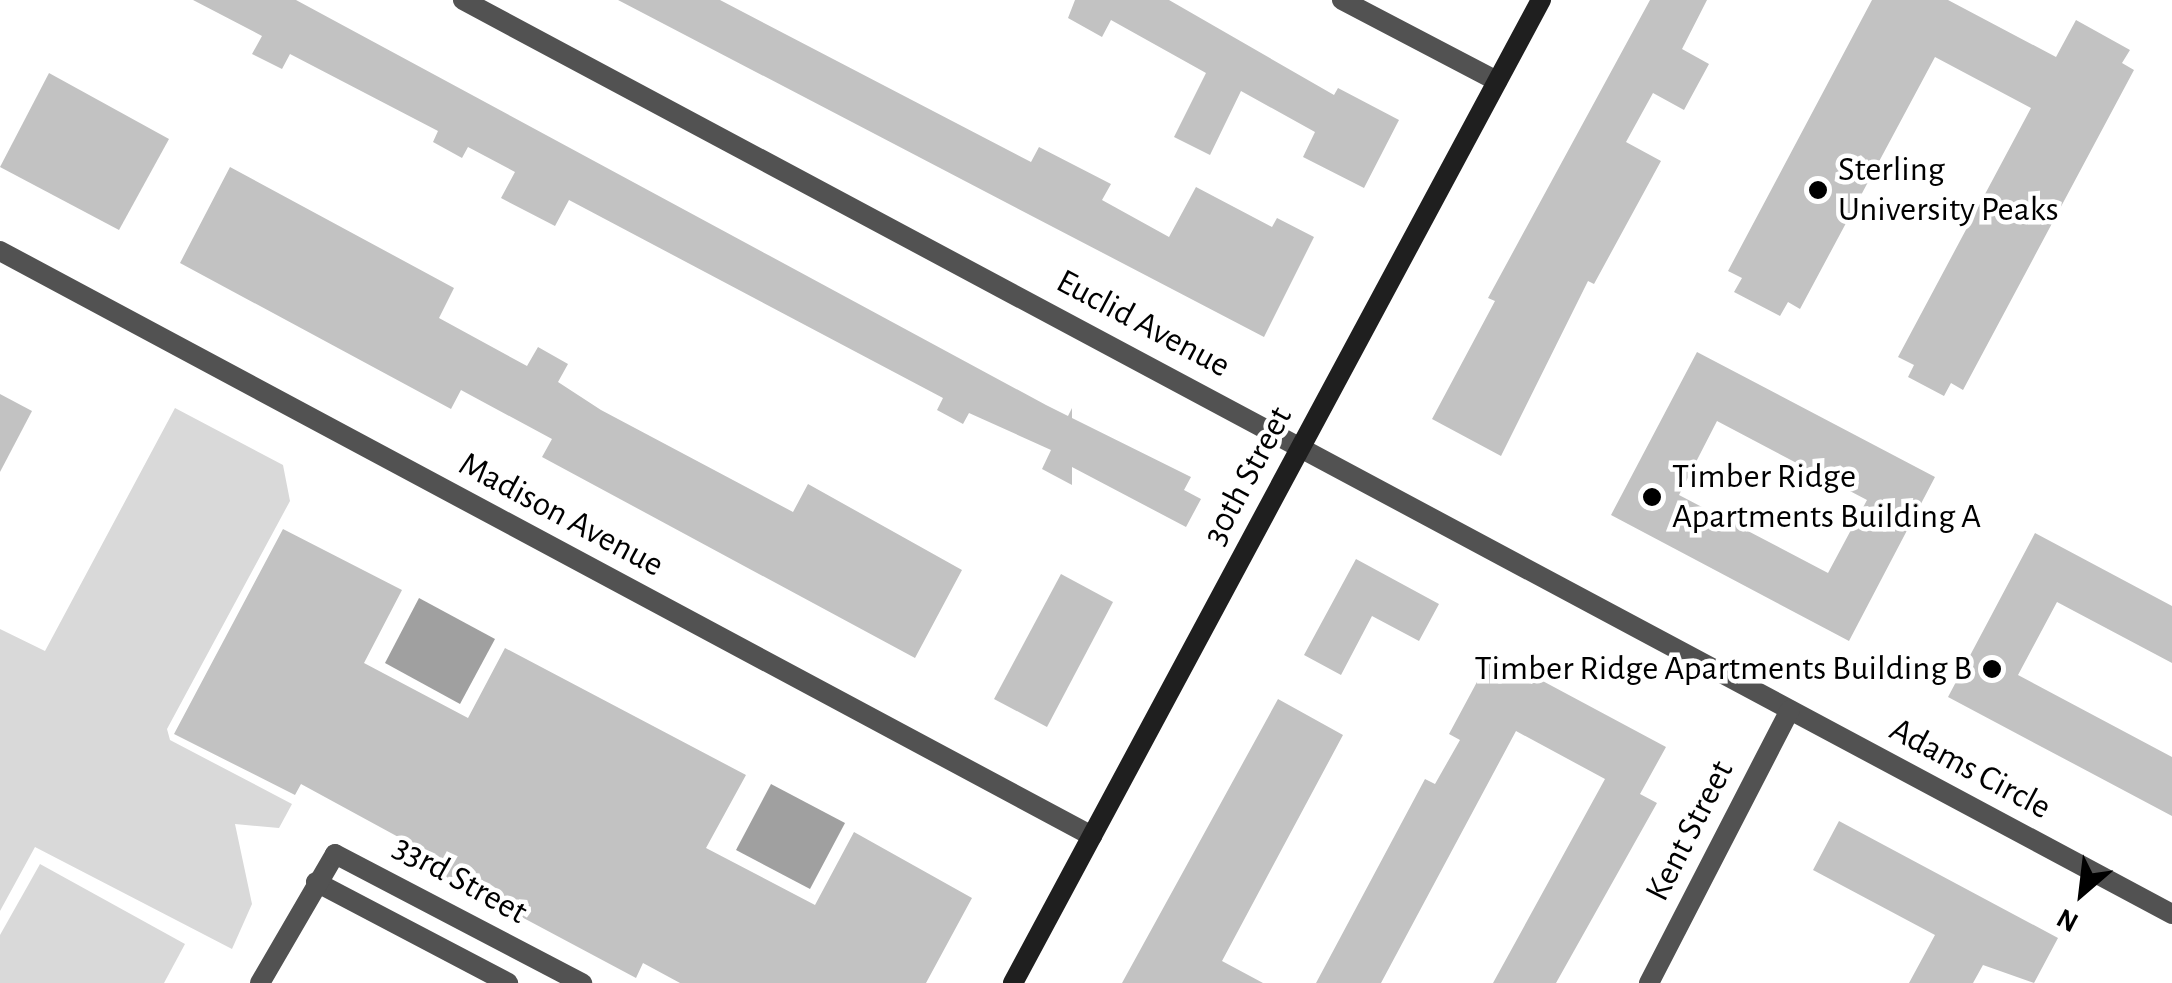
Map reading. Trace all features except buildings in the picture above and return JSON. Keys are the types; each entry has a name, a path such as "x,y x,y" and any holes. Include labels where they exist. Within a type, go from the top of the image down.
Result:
{"main road":[{"name":"30th Street","path":"1013,983 1541,0"}],"street":[{"name":"Euclid Avenue","path":"463,0 1790,710"},
{"path":"1342,0 1497,81"},
{"name":"Madison Avenue","path":"0,251 1092,836"},
{"name":"Adams Circle","path":"1790,710 2172,914"},
{"name":"Kent Street","path":"1648,983 1790,710"},
{"name":"33rd Street","path":"260,983 335,854 364,864 582,983"},
{"name":"33rd Street","path":"316,882 508,983"}],"shaded area":[{"path":"175,408 283,465 290,501 167,729 170,740 292,804 279,828 235,824 252,904 232,949 35,847 0,911 0,629 45,651"},
{"path":"419,598 495,639 460,704 385,663"},
{"path":"771,784 845,823 810,889 736,850"},
{"path":"40,864 185,944 164,983 0,983 0,935"}],"place":[{"name":"Sterling University Peaks","path":"1818,190"},
{"name":"Timber Ridge Apartments Building A","path":"1652,497"},
{"name":"Timber Ridge Apartments Building B","path":"1992,669"}]}
